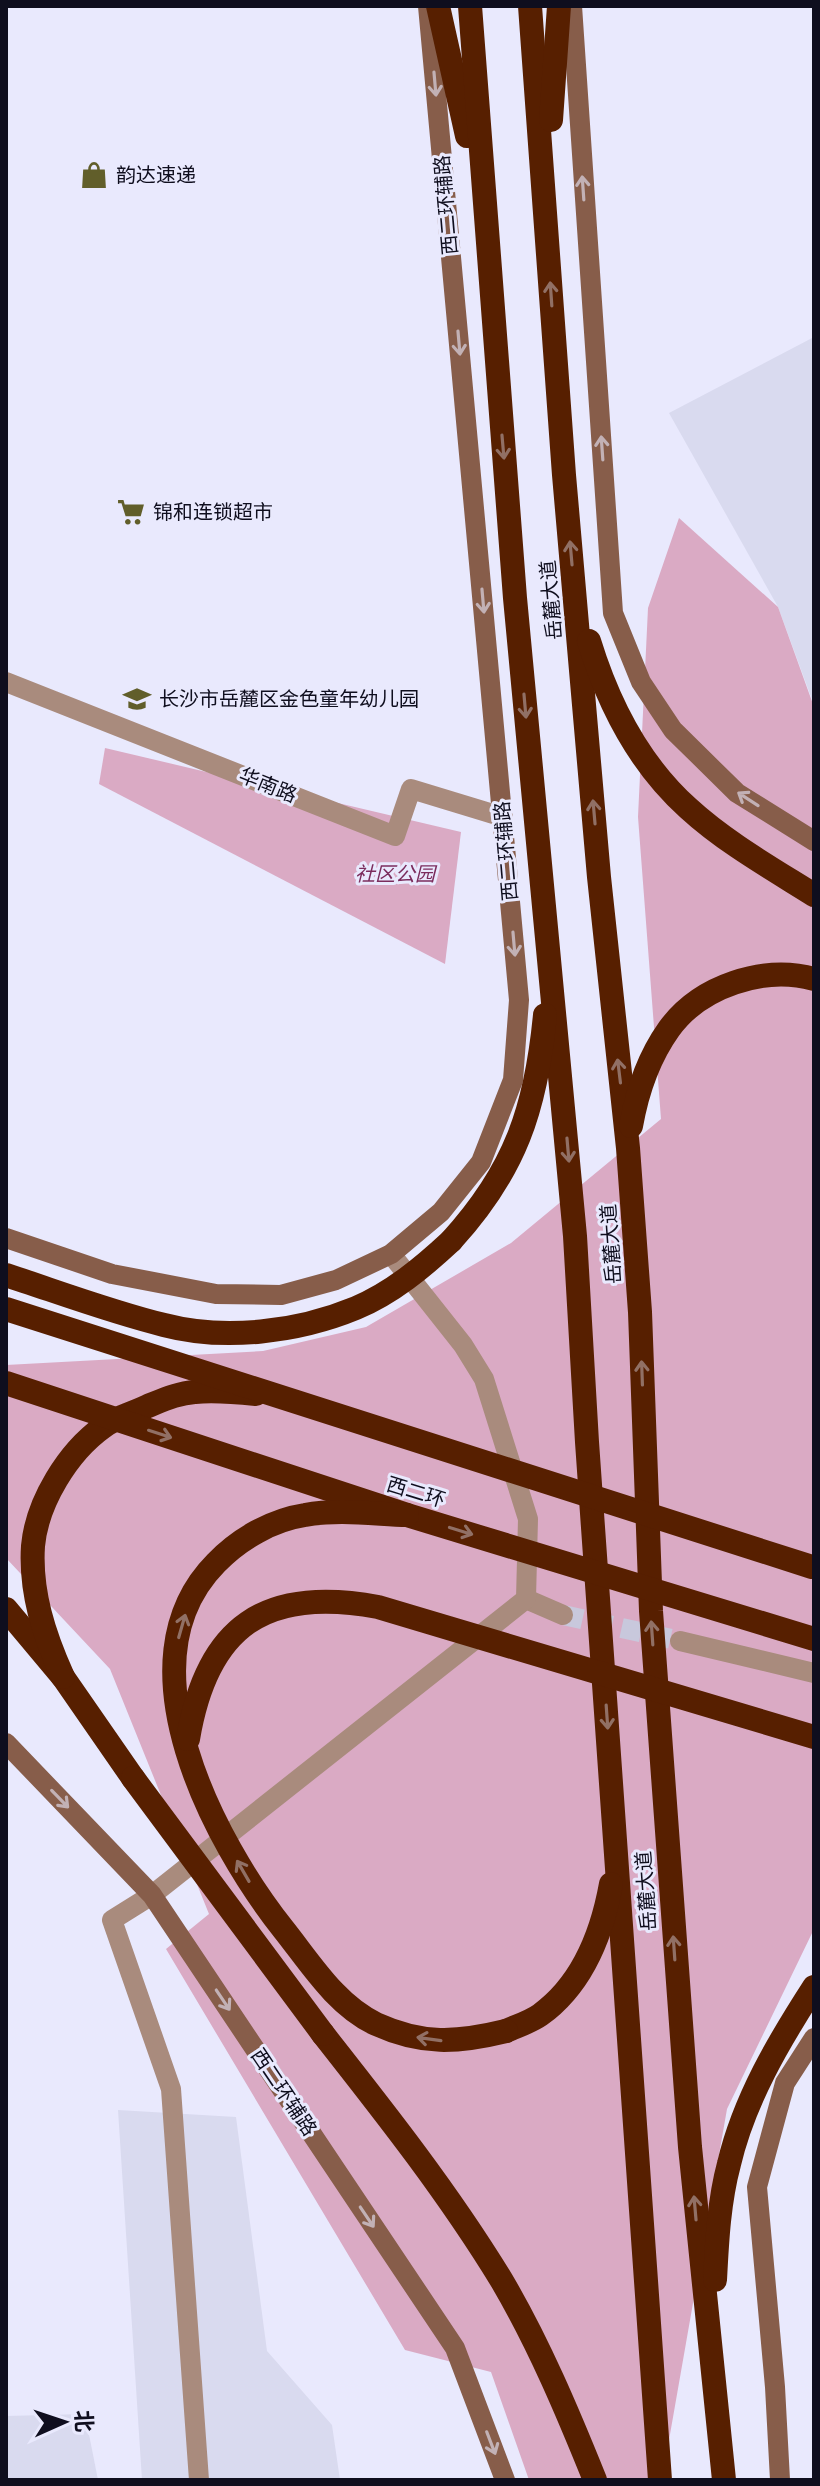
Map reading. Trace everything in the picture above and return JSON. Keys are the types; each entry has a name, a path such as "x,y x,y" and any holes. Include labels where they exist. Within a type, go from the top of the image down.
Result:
{"highway":[{"path":"438,6 485,214"},
{"name":"岳麓大道","path":"470,6 515,598 575,1236 660,2480"},
{"name":"岳麓大道","path":"530,6 575,598 605,940 628,1148 640,1312 651,1611 666,1840 690,2147 724,2480"},
{"path":"545,206 559,6"},
{"path":"575,598 596,665 619,718 651,767 686,806 713,829 814,895"},
{"path":"6,1275 165,1326 212,1332 298,1326 357,1307 413,1273 451,1241 497,1185 528,1117 543,1036 550,961"},
{"path":"628,1148 640,1088 654,1055 670,1027 693,1004 745,979 774,974 814,979"},
{"path":"6,1309 813,1567"},
{"name":"西二环","path":"6,1383 407,1515 814,1639"},
{"path":"63,1677 39,1614 33,1544 42,1510 56,1481 77,1451 104,1425 168,1398 194,1392 232,1391 274,1397"},
{"path":"407,1515 333,1512 303,1515 249,1536 228,1550 208,1571 193,1594 180,1628 172,1669 177,1710 187,1750 223,1836 259,1899 342,2003 375,2023 413,2037 439,2041 469,2040 506,2031 537,2017 561,1998 581,1971 595,1943 607,1906 617,1850"},
{"path":"187,1750 194,1703 206,1673 221,1649 249,1622 267,1612 322,1601 378,1607 814,1737"},
{"path":"6,1609 63,1677 133,1778 455,2208 503,2283 536,2345 595,2480"},
{"path":"716,2394 714,2289 720,2215 729,2163 769,2060 814,1987"}],"street":[{"name":"西二环辅路","path":"6,1238 112,1274 216,1294 281,1295 336,1280 391,1254 441,1212 481,1162 513,1080 519,1000 428,6"},
{"path":"572,6 613,613 641,682 673,730 737,793 814,841"},
{"name":"华南路","path":"6,682 395,836 411,789 503,817"},
{"path":"391,1254 463,1345 484,1379 528,1519 526,1599"},
{"path":"526,1599 563,1615"},
{"path":"199,2480 171,2089 112,1920 152,1895 526,1599"},
{"path":"680,1641 814,1673"},
{"name":"西二环辅路","path":"6,1743 152,1895 455,2348 505,2480"},
{"path":"780,2480 757,2187 785,2083 814,2038"}],"shaded area":[{"path":"814,337 814,705 778,607 669,413"},
{"path":"118,2110 236,2117 267,2351 332,2425 340,2480 142,2480"},
{"path":"85,2414 98,2480 6,2480 6,2416"}],"green space":[{"path":"679,518 778,607 814,707 814,1929 727,2109 662,2480 529,2480 491,2372 405,2350 166,1949 209,1914 110,1669 6,1558 6,1365 263,1351 366,1327 511,1243 661,1119 638,817 648,608"},
{"name":"社区公园","path":"105,748 461,832 445,964 99,784"}],"tunnel":[{"path":"563,1615 680,1641"}],"place":[{"name":"韵达速递","path":"94,175"},
{"name":"锦和连锁超市","path":"131,512"},
{"name":"长沙市岳麓区金色童年幼儿园","path":"137,699"}]}
